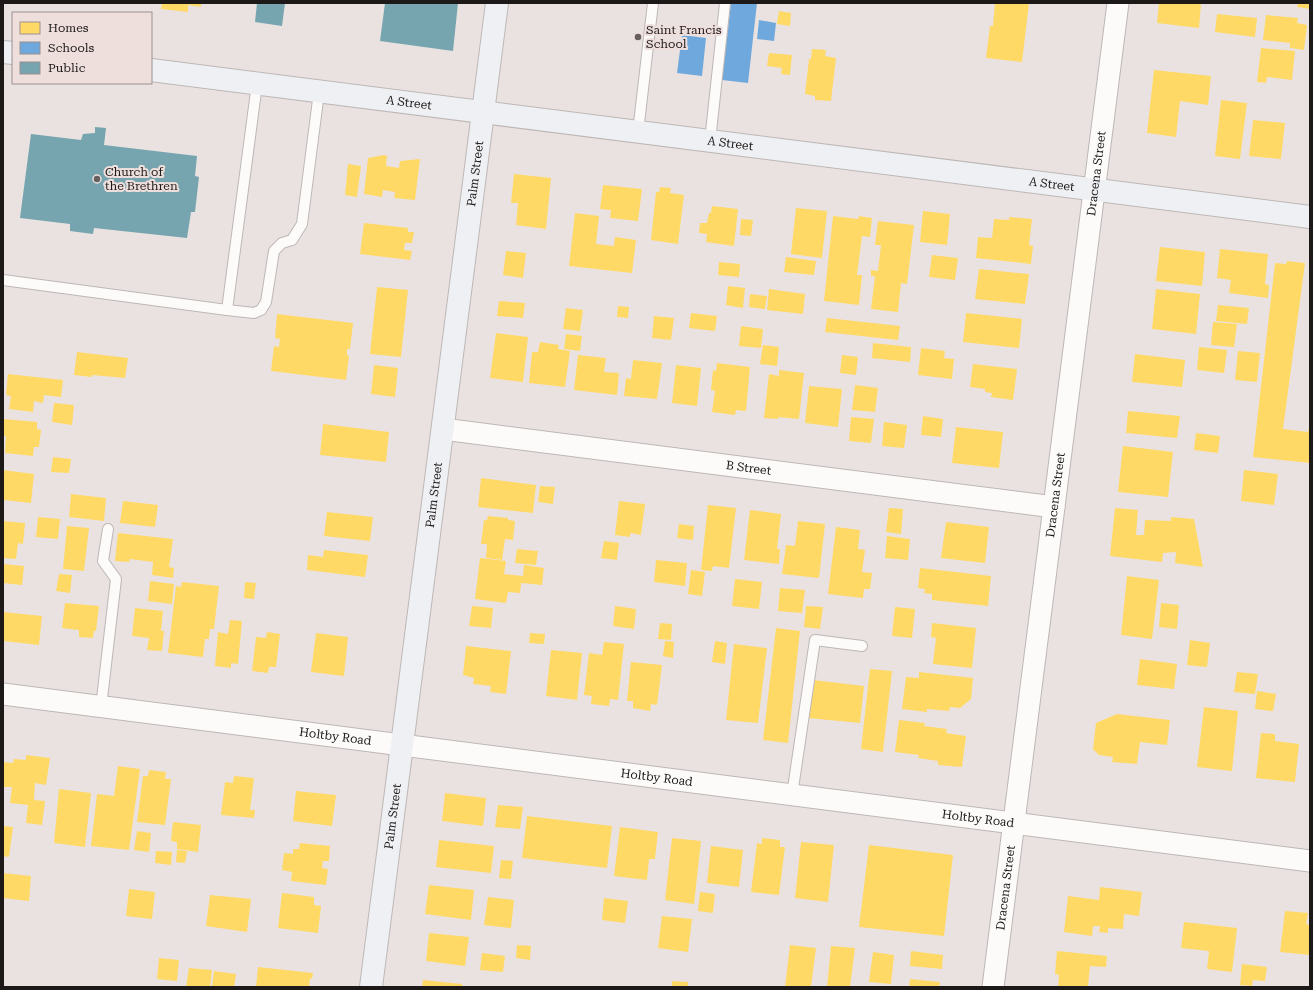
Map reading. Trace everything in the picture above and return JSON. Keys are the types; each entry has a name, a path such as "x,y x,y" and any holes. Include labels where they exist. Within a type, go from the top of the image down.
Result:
{"street":[{"name":"Palm Street","path":"372,987 497,3"},
{"name":"Dracena Street","path":"993,987 1118,3"},
{"name":"A Street","path":"152,70 1310,217"},
{"name":"B Street","path":"443,429 1054,507"},
{"name":"Holtby Road","path":"3,694 1310,861"}],"lane":[{"path":"638,132 653,3"},
{"path":"710,141 725,3"},
{"path":"227,310 257,84"},
{"path":"3,280 227,310 254,313 261,310 266,302 274,251 282,243 292,240 302,224 320,92"},
{"path":"101,707 116,579 103,561 108,529"},
{"path":"792,795 815,640 862,646"}],"building: Homes":[{"path":"162,3 201,3 201,7 188,5 188,12 161,9"},
{"path":"995,3 1029,3 1022,62 986,58 990,26 993,26"},
{"path":"1159,3 1201,3 1199,28 1157,23"},
{"path":"1298,3 1310,3 1310,9 1297,7"},
{"path":"779,11 791,13 790,26 777,24"},
{"path":"1217,14 1257,18 1255,37 1215,32"},
{"path":"1266,15 1298,18 1297,23 1307,25 1304,50 1290,48 1290,43 1263,40"},
{"path":"1261,48 1295,51 1292,80 1267,77 1266,83 1257,82"},
{"path":"812,49 826,50 825,56 836,58 831,101 815,100 815,96 805,94 809,59 811,59"},
{"path":"769,53 792,55 790,75 781,74 782,68 767,66"},
{"path":"1154,70 1211,76 1208,105 1180,101 1176,137 1147,133"},
{"path":"1221,100 1247,103 1240,159 1215,156"},
{"path":"1253,120 1285,123 1281,159 1249,156"},
{"path":"384,155 387,156 386,166 399,168 400,161 420,159 415,200 394,198 395,192 383,190 382,197 364,194 368,158"},
{"path":"348,164 361,166 357,197 345,195"},
{"path":"514,174 551,178 546,229 516,225 518,203 511,203"},
{"path":"603,185 642,189 638,221 610,218 611,210 600,209"},
{"path":"660,187 671,188 670,193 684,195 678,244 651,240 656,192 659,192"},
{"path":"712,206 738,209 734,246 706,242 707,234 699,233 700,223 707,223"},
{"path":"796,208 827,211 822,258 791,254"},
{"path":"923,211 950,214 947,245 920,242"},
{"path":"575,213 599,216 596,244 614,246 615,237 636,240 632,273 569,266"},
{"path":"833,216 858,219 859,216 872,218 870,237 862,236 857,275 862,275 859,305 824,301"},
{"path":"1009,217 1032,219 1029,245 1033,246 1031,264 976,258 978,237 992,238 994,219 1009,220"},
{"path":"741,219 753,220 751,236 740,235"},
{"path":"878,221 914,225 907,284 901,283 898,312 871,309 875,276 871,276 871,270 878,271 881,245 875,245"},
{"path":"364,223 408,228 408,232 414,232 412,243 405,243 404,250 412,251 410,260 360,254"},
{"path":"1160,247 1205,252 1202,286 1156,281"},
{"path":"1220,249 1268,254 1265,284 1269,285 1268,298 1229,293 1231,280 1217,278"},
{"path":"506,251 526,253 523,278 503,275"},
{"path":"932,255 958,258 955,280 929,277"},
{"path":"786,257 816,261 814,275 784,272"},
{"path":"1287,261 1305,263 1283,429 1308,432 1310,423 1310,463 1253,457 1275,263 1286,264"},
{"path":"719,262 740,264 739,277 718,275"},
{"path":"979,269 1029,274 1025,304 975,299"},
{"path":"728,286 745,288 743,308 726,305"},
{"path":"377,287 408,290 401,357 370,354"},
{"path":"769,289 805,294 803,314 767,310"},
{"path":"1156,289 1200,294 1196,334 1152,329"},
{"path":"750,294 767,296 765,309 749,307"},
{"path":"499,301 525,303 523,318 497,316"},
{"path":"1218,305 1249,308 1247,324 1216,321"},
{"path":"618,306 629,307 628,318 617,317"},
{"path":"566,308 583,310 580,331 563,329"},
{"path":"691,313 717,316 715,331 689,328"},
{"path":"966,313 1022,319 1019,348 963,342"},
{"path":"277,314 353,323 350,349 347,349 347,355 349,356 346,380 271,371 274,346 279,347 280,339 275,338"},
{"path":"654,316 674,318 671,340 652,338"},
{"path":"827,318 900,326 898,340 825,332"},
{"path":"1213,322 1237,324 1234,347 1211,345"},
{"path":"741,326 763,329 761,348 739,346"},
{"path":"496,333 528,337 523,382 490,378"},
{"path":"566,334 582,336 580,351 564,349"},
{"path":"540,342 559,345 558,349 570,351 565,387 529,383 532,352 538,352"},
{"path":"873,343 911,347 910,362 872,358"},
{"path":"763,345 779,347 777,366 760,364"},
{"path":"1199,347 1227,350 1224,373 1197,370"},
{"path":"921,348 945,351 944,358 954,359 952,379 918,375"},
{"path":"1238,351 1260,353 1257,382 1235,380"},
{"path":"77,352 128,358 125,378 74,375"},
{"path":"1135,354 1185,360 1182,387 1132,382"},
{"path":"578,355 606,358 604,372 619,373 617,395 574,390"},
{"path":"842,355 858,357 856,375 840,373"},
{"path":"633,360 662,363 657,399 624,396 626,378 631,379"},
{"path":"717,363 750,367 746,411 736,410 735,415 712,412 715,391 711,390 713,370 716,371"},
{"path":"973,364 1017,369 1013,400 991,397 992,393 985,392 985,389 970,387"},
{"path":"374,365 398,368 395,397 371,394"},
{"path":"676,365 701,368 697,406 672,403"},
{"path":"779,370 804,373 799,419 778,417 778,419 764,418 769,374 779,376"},
{"path":"8,374 63,380 61,397 44,395 43,403 34,401 33,412 9,409 11,396 6,395"},
{"path":"855,385 878,388 875,412 852,410"},
{"path":"809,386 842,389 838,427 805,423"},
{"path":"54,403 74,405 72,425 52,422"},
{"path":"1128,411 1180,416 1177,438 1126,433"},
{"path":"923,416 943,419 941,437 921,435"},
{"path":"851,417 874,419 871,443 849,441"},
{"path":"4,419 37,422 37,429 41,430 39,447 34,447 33,456 5,453 6,436 3,436"},
{"path":"884,422 907,425 904,448 882,446"},
{"path":"323,424 389,432 386,462 320,455"},
{"path":"956,427 1003,432 999,468 952,463"},
{"path":"1196,433 1220,436 1218,453 1194,450"},
{"path":"1123,446 1173,452 1168,497 1118,492"},
{"path":"53,457 71,459 69,473 51,472"},
{"path":"3,470 34,474 31,503 3,500"},
{"path":"1244,470 1278,474 1274,505 1241,501"},
{"path":"481,478 536,485 533,513 478,507"},
{"path":"540,486 555,487 553,504 538,502"},
{"path":"71,494 106,498 104,521 69,517"},
{"path":"123,501 158,505 155,527 120,523"},
{"path":"619,501 645,504 641,535 630,533 630,537 615,535"},
{"path":"708,505 736,508 729,568 713,566 712,571 701,570"},
{"path":"889,508 903,509 901,534 886,532"},
{"path":"1115,508 1138,510 1136,535 1144,535 1145,520 1171,521 1171,517 1194,519 1203,567 1175,563 1176,552 1163,553 1162,562 1110,556"},
{"path":"750,510 781,514 777,549 780,549 779,564 744,560"},
{"path":"327,512 373,517 370,541 324,536"},
{"path":"488,516 508,518 508,520 515,521 513,540 505,539 502,560 486,558 487,544 481,544 484,520 487,520"},
{"path":"38,517 60,519 58,539 36,537"},
{"path":"3,521 25,523 23,544 18,543 16,559 3,558"},
{"path":"798,521 825,524 819,578 782,574 786,545 795,546"},
{"path":"946,522 989,527 985,563 941,558"},
{"path":"679,524 694,526 693,540 677,538"},
{"path":"67,526 89,528 84,571 63,569"},
{"path":"836,527 860,530 858,549 865,550 862,572 872,573 870,589 864,589 863,598 828,594"},
{"path":"118,533 173,539 169,567 174,568 173,578 152,575 153,562 130,559 129,562 115,561"},
{"path":"887,536 910,539 908,560 885,558"},
{"path":"604,541 619,543 617,560 601,558"},
{"path":"517,549 538,551 536,565 515,563"},
{"path":"324,550 368,555 365,577 307,570 308,555 323,557"},
{"path":"480,558 506,561 504,574 523,576 524,565 544,568 542,585 521,583 520,593 508,592 506,603 475,599"},
{"path":"656,560 687,563 685,586 654,582"},
{"path":"3,564 24,566 22,585 3,583"},
{"path":"920,568 991,576 988,606 932,600 932,594 924,593 925,589 918,588"},
{"path":"691,570 705,572 702,596 688,594"},
{"path":"59,574 72,575 70,593 56,591"},
{"path":"1127,576 1159,580 1152,639 1121,635"},
{"path":"735,579 762,582 759,609 732,606"},
{"path":"150,581 174,584 172,604 148,601"},
{"path":"182,582 219,586 214,629 210,629 209,639 205,639 203,657 168,653 176,586 181,587"},
{"path":"245,582 256,583 254,599 244,598"},
{"path":"780,588 805,590 802,613 778,611"},
{"path":"65,603 99,606 96,631 94,631 93,638 79,637 79,630 62,628"},
{"path":"1161,603 1179,605 1177,629 1159,627"},
{"path":"472,606 493,608 491,628 469,626"},
{"path":"615,606 636,609 634,629 613,626"},
{"path":"806,606 823,607 820,629 804,627"},
{"path":"895,607 915,609 912,638 892,636"},
{"path":"135,608 163,611 161,631 164,631 162,651 147,650 149,638 132,636"},
{"path":"3,612 42,616 39,645 3,641"},
{"path":"230,620 242,621 238,664 231,663 231,668 215,666 218,632 228,634"},
{"path":"660,623 672,624 671,640 658,639"},
{"path":"932,623 976,628 972,668 933,664 936,638 931,637"},
{"path":"776,628 800,631 788,743 763,740"},
{"path":"267,632 280,634 276,667 269,667 268,673 252,671 256,637 266,638"},
{"path":"316,633 348,637 344,676 311,672"},
{"path":"530,633 545,634 544,644 529,643"},
{"path":"1190,640 1210,643 1207,667 1187,665"},
{"path":"665,641 674,642 673,658 663,656"},
{"path":"715,641 727,643 725,664 712,662"},
{"path":"604,642 624,644 618,700 610,699 609,706 591,704 592,696 584,695 589,653 602,655"},
{"path":"734,644 767,648 758,723 726,720"},
{"path":"466,646 511,651 506,694 490,692 491,686 473,684 474,678 463,675"},
{"path":"551,650 582,653 577,700 546,696"},
{"path":"1140,659 1177,664 1174,689 1137,685"},
{"path":"631,662 662,665 657,705 651,704 650,711 633,708 633,701 627,701"},
{"path":"870,669 892,671 883,752 861,749"},
{"path":"919,672 973,678 971,699 960,708 950,707 949,711 927,709 927,712 902,709 906,677 919,678"},
{"path":"1237,672 1258,674 1255,694 1234,692"},
{"path":"813,680 864,686 860,723 808,718"},
{"path":"1257,691 1276,694 1273,711 1255,709"},
{"path":"1204,707 1238,711 1232,771 1197,767"},
{"path":"1117,714 1170,720 1167,745 1140,742 1137,764 1112,762 1113,757 1099,755 1093,749 1096,723"},
{"path":"899,720 925,723 924,726 947,729 946,733 966,736 962,767 938,765 938,761 918,758 919,755 895,752"},
{"path":"1261,733 1275,734 1275,741 1299,744 1295,782 1256,778"},
{"path":"26,755 50,758 46,785 35,783 34,800 45,801 42,825 26,823 28,805 10,803 12,787 3,787 3,762 13,763 14,759 26,760"},
{"path":"118,766 140,769 129,850 91,846 97,794 114,796"},
{"path":"149,770 166,772 165,779 171,779 165,825 137,822 143,776 148,776"},
{"path":"234,776 254,778 250,810 255,810 254,818 221,815 225,782 233,783"},
{"path":"59,789 91,793 85,847 54,843"},
{"path":"296,791 336,795 332,826 293,821"},
{"path":"445,793 486,798 483,826 442,821"},
{"path":"498,805 523,807 520,829 495,827"},
{"path":"527,816 612,826 607,868 522,858"},
{"path":"173,822 201,825 198,852 177,849 177,842 171,841"},
{"path":"3,826 13,827 9,857 3,856"},
{"path":"620,827 658,832 655,859 649,859 647,880 614,876"},
{"path":"137,831 151,833 149,852 134,850"},
{"path":"672,838 701,841 694,904 665,900"},
{"path":"762,838 780,840 780,847 785,847 779,895 751,892 757,843 762,844"},
{"path":"439,840 494,846 491,873 436,867"},
{"path":"801,842 834,845 828,902 795,898"},
{"path":"300,843 330,846 329,861 323,861 322,868 328,869 326,885 291,881 292,872 282,870 284,853 293,854 293,849 299,849"},
{"path":"869,845 953,855 944,936 859,927"},
{"path":"711,846 743,850 739,887 707,883"},
{"path":"177,850 187,851 185,863 176,862"},
{"path":"156,851 172,852 171,865 155,863"},
{"path":"501,860 513,861 511,879 499,878"},
{"path":"3,873 31,876 29,901 3,898"},
{"path":"429,885 474,890 471,920 425,914"},
{"path":"1100,887 1142,892 1139,916 1124,914 1123,929 1108,928 1108,933 1099,932 1100,926 1093,926 1092,936 1064,932 1068,896 1099,900"},
{"path":"129,889 155,892 152,919 126,916"},
{"path":"700,892 715,894 713,913 698,911"},
{"path":"282,893 314,897 314,905 321,906 318,933 278,928"},
{"path":"210,895 251,899 247,932 206,926"},
{"path":"488,897 514,900 511,928 484,925"},
{"path":"604,898 628,901 625,923 602,920"},
{"path":"1285,911 1308,913 1306,924 1310,925 1310,955 1280,952"},
{"path":"662,916 692,919 688,952 658,948"},
{"path":"1184,922 1237,928 1232,972 1207,969 1209,951 1181,948"},
{"path":"429,933 469,937 465,966 426,961"},
{"path":"517,945 531,946 530,960 516,958"},
{"path":"790,945 816,948 811,987 785,987"},
{"path":"831,946 855,948 850,987 827,987"},
{"path":"911,951 943,955 942,969 910,966"},
{"path":"1057,951 1107,956 1106,967 1090,966 1088,987 1058,987 1059,975 1055,974"},
{"path":"873,952 894,955 891,984 869,982"},
{"path":"482,953 505,956 503,972 480,970"},
{"path":"159,958 179,960 177,981 157,979"},
{"path":"1242,964 1267,967 1265,981 1253,980 1252,986 1240,985"},
{"path":"258,967 313,973 312,979 310,978 309,987 256,987"},
{"path":"189,968 212,970 210,987 186,987"},
{"path":"214,971 236,974 234,987 212,987"},
{"path":"910,979 940,982 939,987 909,987"},
{"path":"423,980 462,984 462,987 422,987"},
{"path":"672,981 688,982 688,987 672,987"}],"building: Schools":[{"path":"731,3 757,3 748,83 722,80"},
{"path":"759,20 776,23 774,41 757,39"},
{"path":"682,35 706,38 702,76 677,73"}],"building: Public":[{"path":"257,3 285,3 282,26 255,22"},
{"path":"385,3 458,3 453,51 380,41"},
{"path":"95,127 106,128 104,145 197,156 195,176 199,177 195,212 191,212 187,238 94,228 93,234 70,231 70,224 20,218 31,134 81,140 83,134 95,133"}],"place":[{"name":"Saint Francis School","path":"638,37"},
{"name":"Church of the Brethren","path":"97,179"}]}
